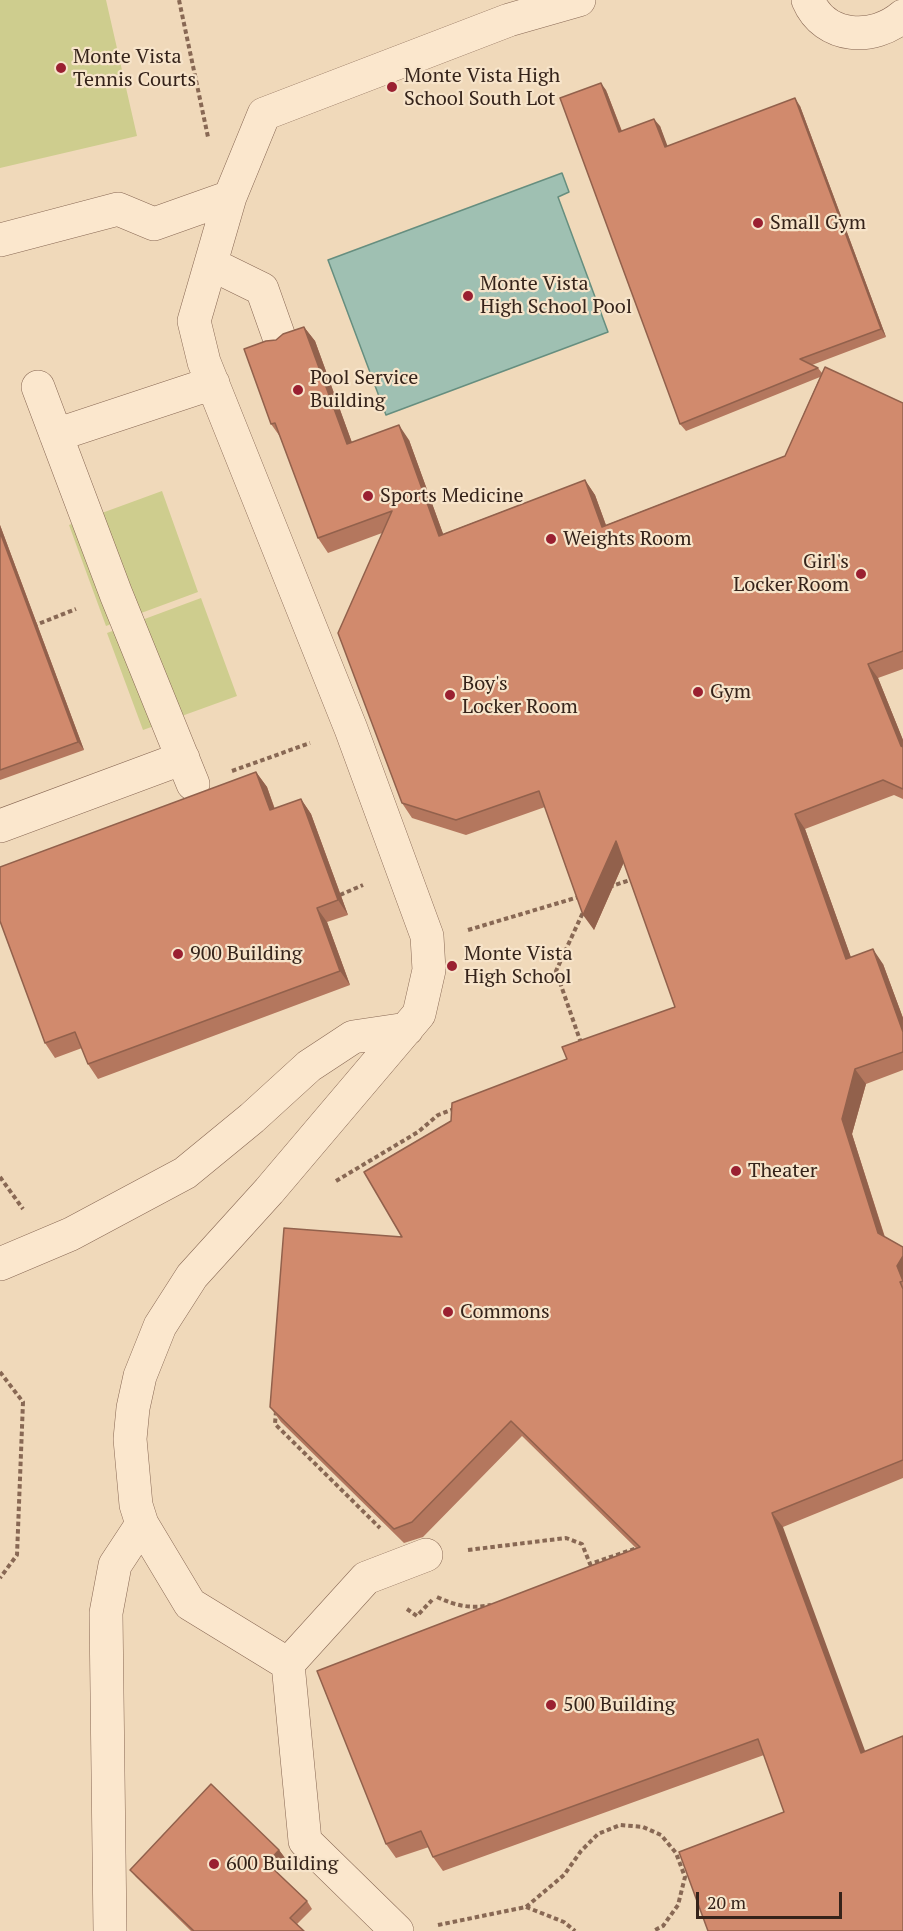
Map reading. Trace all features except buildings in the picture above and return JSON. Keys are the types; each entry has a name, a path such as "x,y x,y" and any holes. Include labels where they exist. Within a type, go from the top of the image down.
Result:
{"lane":[{"path":"288,1664 190,1604 142,1524 136,1504 130,1439 140,1376 160,1326 192,1276 269,1191 291,1162 419,1014 429,970 423,925 351,729 204,362 194,321 230,197 264,114 509,20 579,0"},
{"path":"808,0 821,19 836,28 854,33 872,32 889,26 903,16"},
{"path":"0,240 118,209 154,224 230,197"},
{"path":"211,264 262,289 279,338"},
{"path":"56,435 213,383"},
{"path":"0,826 188,771 116,594 38,387"},
{"path":"0,1264 71,1234 185,1173 252,1118 309,1066 353,1037 406,1029"},
{"path":"110,1931 106,1613 115,1565 142,1524"},
{"path":"412,1929 305,1841 288,1664 366,1578 419,1558"}],"path":[{"path":"179,0 209,138"},
{"path":"32,627 116,594"},
{"path":"188,771 351,729"},
{"path":"602,889 636,878"},
{"path":"427,942 591,893"},
{"path":"583,1048 556,971 586,903"},
{"path":"331,1184 418,1131 438,1115 459,1107"},
{"path":"0,1372 23,1402 17,1556 0,1578"},
{"path":"277,1400 275,1424 419,1558 566,1538 582,1544 590,1564 645,1545"},
{"path":"634,1549 637,1556"},
{"path":"366,1578 417,1616 435,1596 452,1605 474,1608 492,1605"},
{"path":"412,1929 526,1907 564,1875 581,1851 598,1834 620,1825 643,1827 661,1835 676,1853 685,1877 678,1905 663,1926 653,1931"},
{"path":"526,1907 564,1922 575,1931"}],"shaded area":[{"name":"Monte Vista Tennis Courts","path":"0,0 106,0 137,136 0,168"},
{"name":"Monte Vista High School Pool","path":"562,173 569,192 558,197 608,332 386,415 328,260"},
{"path":"162,491 198,592 106,626 69,525"},
{"path":"201,598 237,696 143,730 107,633"}],"place":[{"name":"Monte Vista Tennis Courts","path":"61,68"},
{"name":"Monte Vista High School South Lot","path":"392,87"},
{"name":"Small Gym","path":"758,223"},
{"name":"Monte Vista High School Pool","path":"468,296"},
{"name":"Pool Service Building","path":"298,390"},
{"name":"Sports Medicine","path":"368,496"},
{"name":"Weights Room","path":"551,539"},
{"name":"Girl's Locker Room","path":"861,574"},
{"name":"Gym","path":"698,692"},
{"name":"Boy's Locker Room","path":"450,695"},
{"name":"900 Building","path":"178,954"},
{"name":"Monte Vista High School","path":"452,966"},
{"name":"Theater","path":"736,1171"},
{"name":"Commons","path":"448,1312"},
{"name":"500 Building","path":"551,1705"},
{"name":"600 Building","path":"214,1864"}]}
